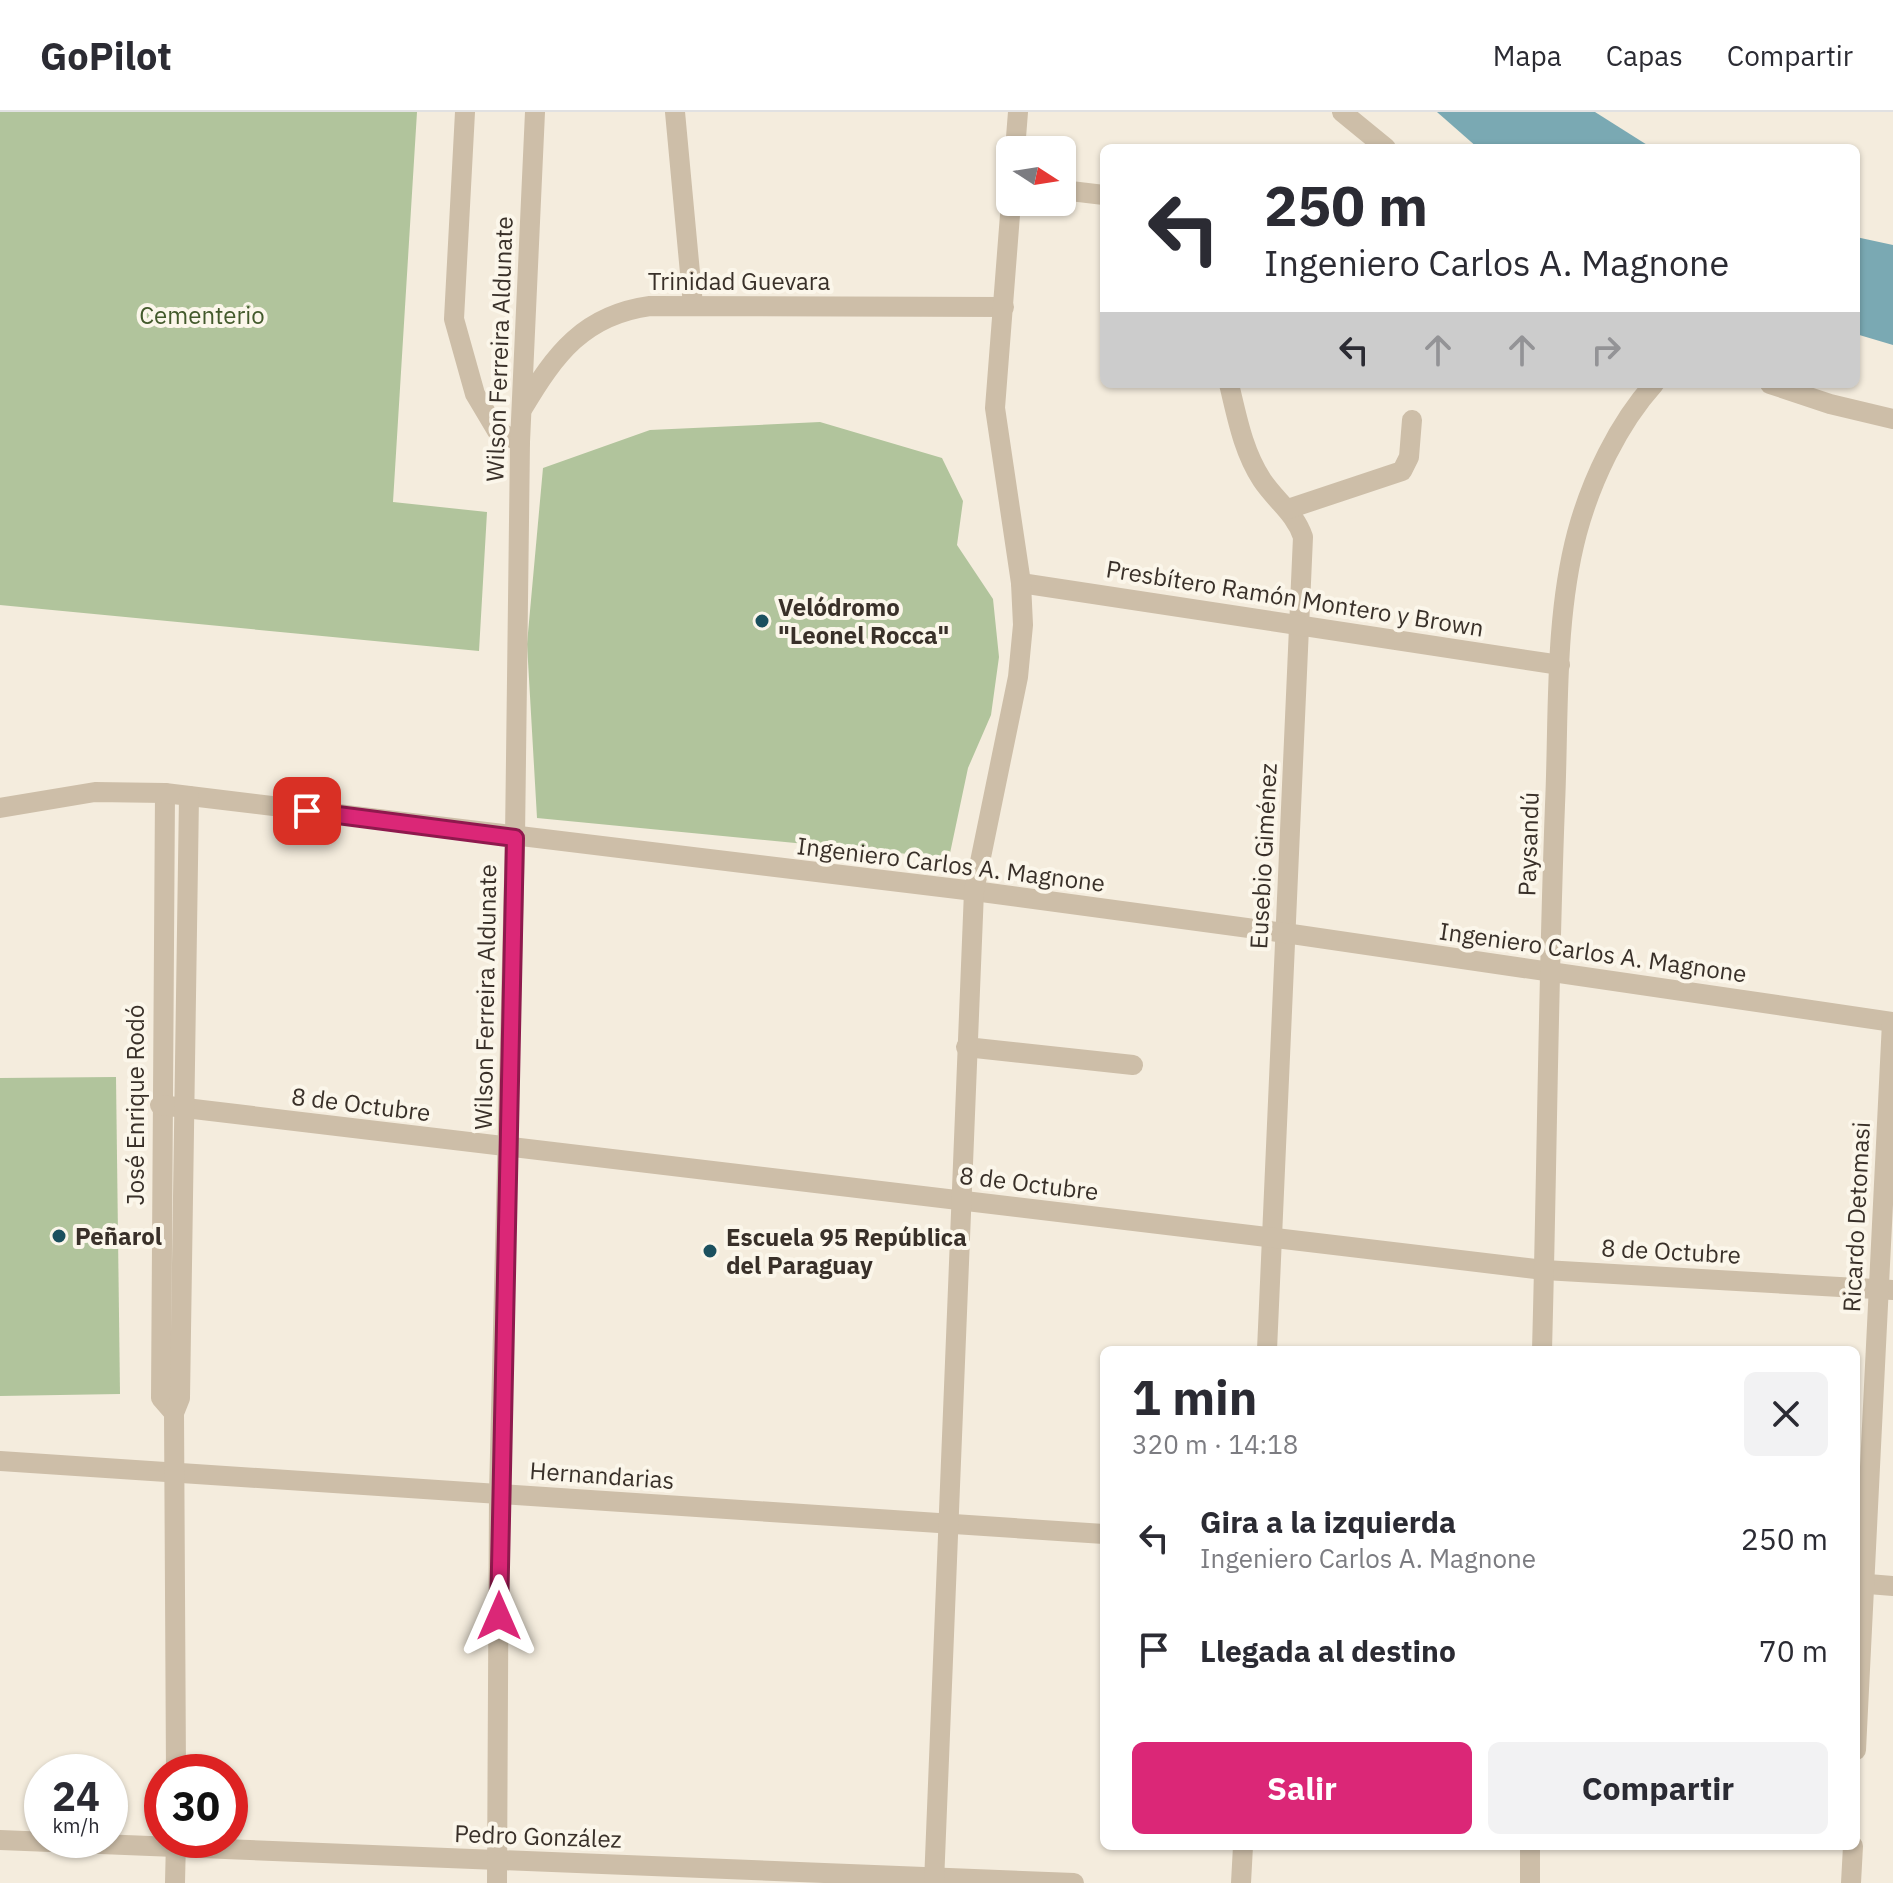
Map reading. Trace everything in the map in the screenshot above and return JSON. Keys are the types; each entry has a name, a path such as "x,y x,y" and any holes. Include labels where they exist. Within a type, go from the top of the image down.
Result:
{"street":[{"path":"465,112 454,319 475,394 497,431 520,442"},
{"name":"Wilson Ferreira Aldunate","path":"497,1883 499,1494 515,838 520,442 535,112"},
{"path":"675,112 693,305"},
{"path":"1016,136 1018,112"},
{"path":"1342,112 1381,144"},
{"path":"1076,192 1100,195"},
{"path":"934,1880 959,1201 974,891 1021,656 1021,583 996,429 996,384 1010,216"},
{"name":"Trinidad Guevara","path":"521,412 547,367 598,321 619,310 693,305 1004,307"},
{"name":"Eusebio Giménez","path":"1230,388 1250,459 1262,480 1288,509 1303,537 1267,1346"},
{"path":"1782,388 1830,404 1893,419"},
{"name":"Paysandú","path":"1542,1346 1549,972 1560,665 1570,566 1577,532 1614,443 1640,394"},
{"path":"1288,509 1402,471 1409,457 1412,420"},
{"name":"Presbítero Ramón Montero y Brown","path":"1021,583 1560,665"},
{"name":"Ingeniero Carlos A. Magnone","path":"0,808 95,792 165,793 515,838 974,891 1892,1022"},
{"name":"José Enrique Rodó","path":"165,793 160,1105 161,1398 174,1413"},
{"name":"José Enrique Rodó","path":"176,1754 174,1413 180,1398 189,796"},
{"name":"Ricardo Detomasi","path":"1860,1572 1886,1289 1892,1022"},
{"path":"966,1047 1133,1065"},
{"name":"8 de Octubre","path":"160,1105 1544,1270 1886,1289"},
{"name":"Hernandarias","path":"0,1461 1100,1534"},
{"path":"1860,1583 1893,1586"},
{"name":"Pedro González","path":"0,1840 144,1843"},
{"name":"Pedro González","path":"248,1848 934,1880 1074,1883"},
{"path":"1241,1883 1243,1850"},
{"path":"1530,1850 1530,1883"},
{"path":"1851,1883 1853,1850"},
{"path":"175,1883 176,1858"}],"green space":[{"name":"Cementerio","path":"0,112 417,112 393,502 487,512 479,651 0,605"},
{"name":"Velódromo \"Leonel Rocca\"","path":"820,422 942,458 963,501 957,545 993,599 999,657 991,715 968,768 949,858 537,818 527,644 543,468 650,430"},
{"name":"Peñarol","path":"116,1077 120,1394 0,1396 0,1078"}],"water":[{"path":"1437,112 1595,112 1646,144 1473,144"},
{"path":"1860,238 1893,245 1893,345 1860,335"}],"place":[{"name":"Velódromo \"Leonel Rocca\"","path":"762,621"},
{"name":"Peñarol","path":"59,1236"},
{"name":"Escuela 95 República del Paraguay","path":"710,1251"}],"route":[{"path":"307,811 515,838 499,1616"}]}
